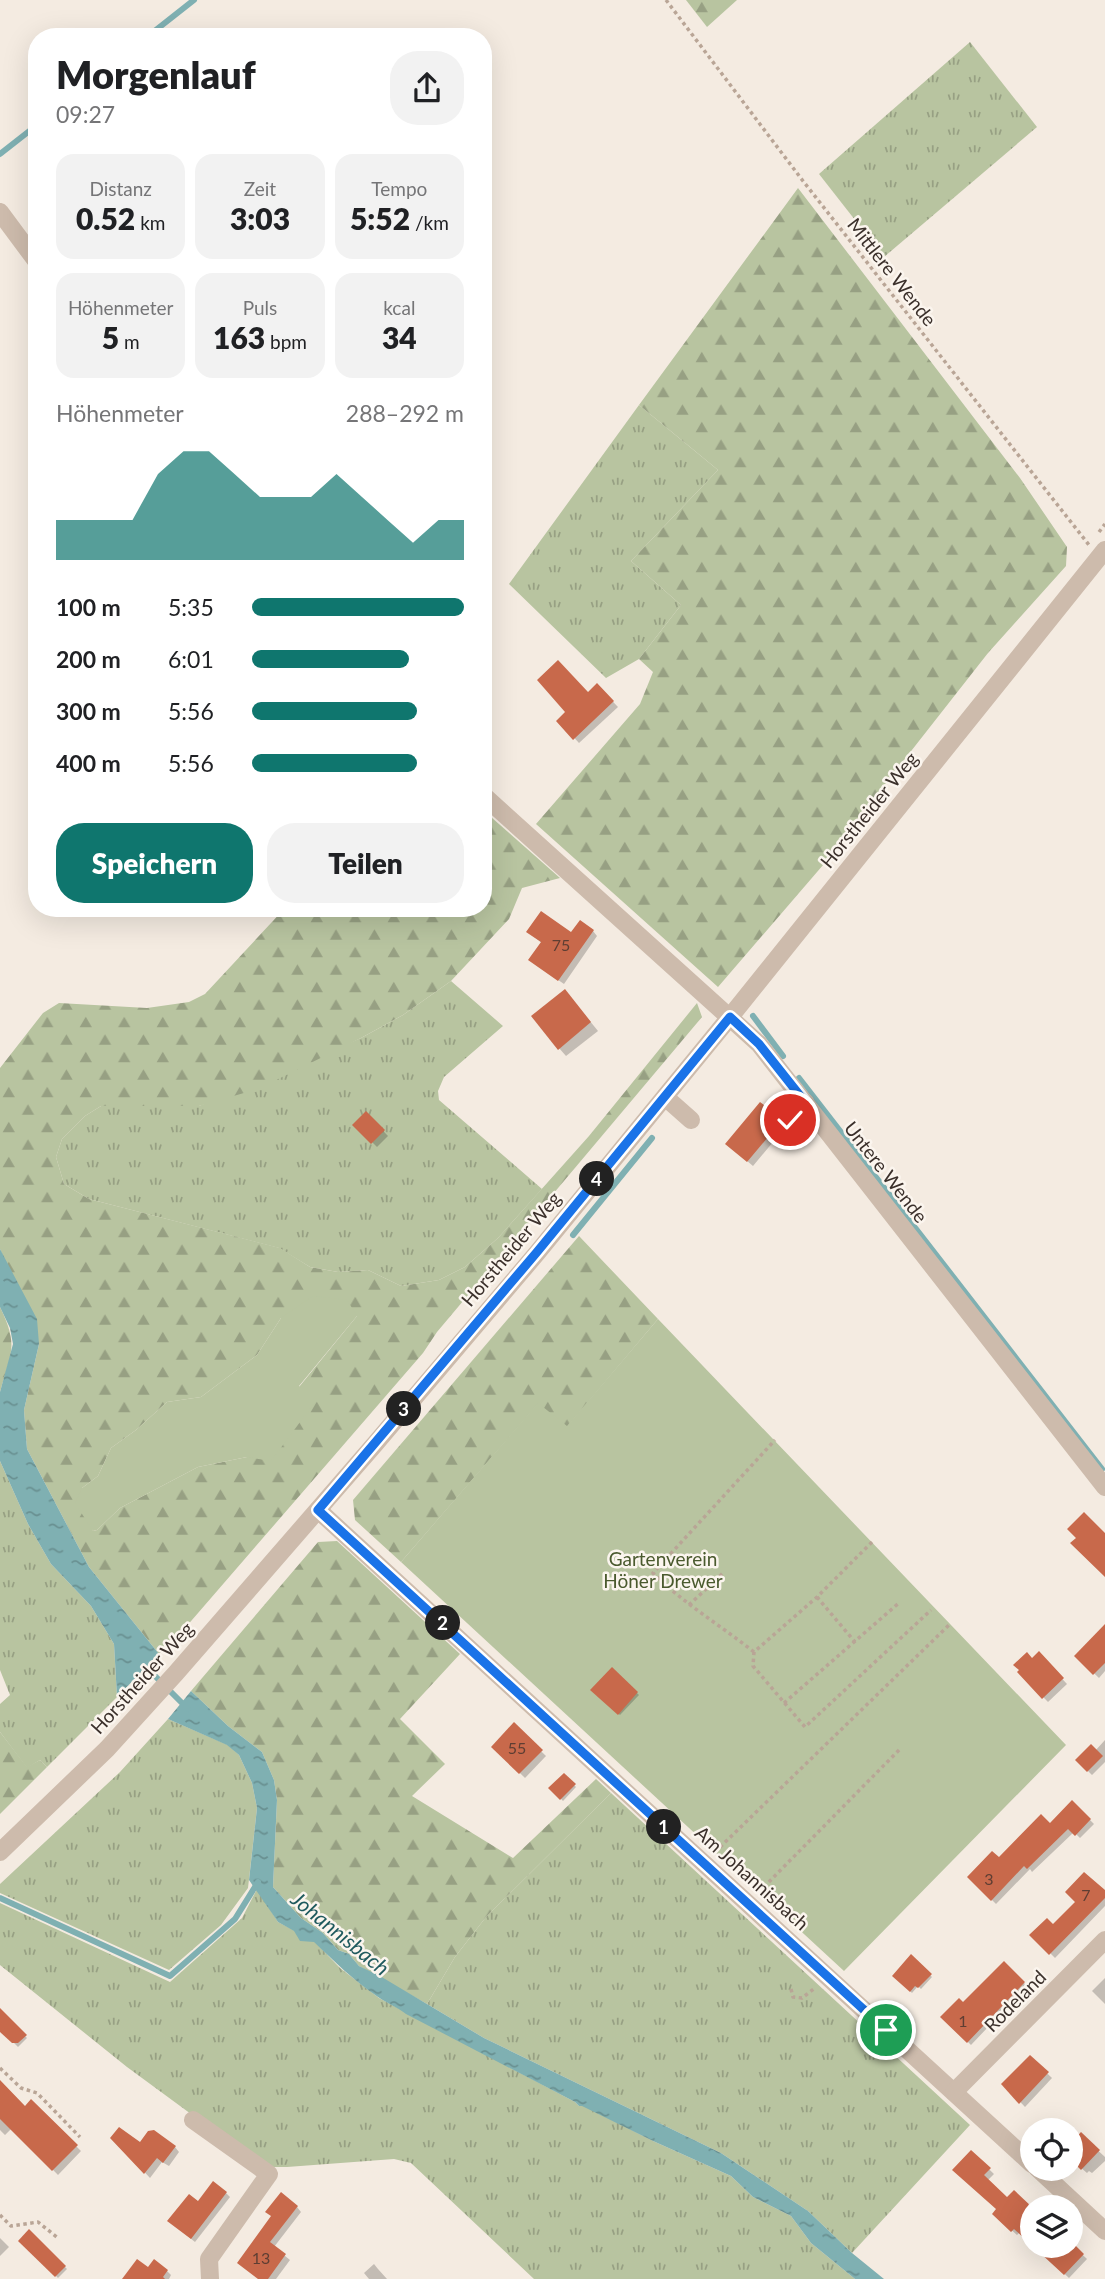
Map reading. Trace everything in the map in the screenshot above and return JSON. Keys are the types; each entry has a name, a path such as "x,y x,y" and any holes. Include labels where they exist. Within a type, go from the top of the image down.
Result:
{"street":[{"path":"0,212 28,250"},
{"name":"Horstheider Weg","path":"0,1852 88,1768 136,1717 318,1510 665,1097 1103,553"},
{"name":"Untere Wende","path":"492,803 759,1044 1105,1487"},
{"path":"665,1097 691,1120"},
{"path":"790,1120 805,1102"},
{"name":"Am Johannisbach","path":"318,1510 1020,2153"},
{"name":"Rodeland","path":"954,2092 1105,1940"},
{"path":"193,2120 269,2174 209,2259 210,2279"},
{"path":"1051,2181 1105,2231"}],"path":[{"name":"Mittlere Wende","path":"666,0 1084,542 1103,553"},
{"path":"754,1652 690,1605 653,1573 775,1440"},
{"path":"872,1542 817,1597 754,1652 752,1666 784,1703 805,1727 931,1610"},
{"path":"690,1605 723,1573"},
{"path":"817,1597 855,1642"},
{"path":"784,1703 900,1602"},
{"path":"704,1863 950,1624"},
{"path":"748,1903 900,1749"},
{"path":"791,1989 793,1997 802,1998 813,1990"},
{"path":"0,2068 21,2088 37,2094 80,2137"},
{"path":"0,2215 11,2226 38,2222 58,2238"}],"green space":[{"path":"686,0 737,0 707,27"},
{"path":"970,42 1037,127 884,257 819,174"},
{"path":"798,188 1020,478 1067,547 1066,566 988,653 879,792 848,836 718,987 536,824 640,704 653,672 639,659 681,605 631,561 718,470 639,405"},
{"path":"639,405 718,470 631,561 681,605 639,659 606,678 509,584"},
{"path":"492,818 560,878 522,888 509,919 451,981 403,1015 361,1038 258,1089 199,1106 101,1106 85,1116 62,1139 56,1157 64,1184 89,1199 280,1248 310,1267 338,1272 368,1270 401,1286 439,1280 465,1267 498,1238 589,1136 697,1003 702,1017 437,1332 423,1353 179,1635 159,1654 89,1567 27,1449 24,1410 39,1344 0,1249 0,1068 43,1013 59,1003 147,1008 189,1002 205,994 277,917 492,917","holes":["357,1316 247,1457 198,1467 120,1508 93,1531 82,1488 98,1476 111,1448 167,1402 201,1397 257,1355 281,1318"]},
{"path":"451,981 503,1026 444,1077 438,1091 439,1100 542,1189 498,1238 465,1267 439,1280 401,1286 368,1270 338,1272 310,1267 279,1248 89,1199 64,1184 56,1157 62,1139 85,1116 101,1106 199,1106 361,1038 403,1015"},
{"path":"579,1236 658,1319 567,1427 538,1404 401,1562 355,1520 353,1500"},
{"path":"313,1296 347,1300 357,1316 299,1386 315,1402 271,1461 247,1457 198,1467 120,1508 93,1531 75,1503 82,1488 98,1476 111,1448 167,1402 201,1397 257,1355 281,1318"},
{"path":"0,1307 10,1331 11,1350 0,1392"},
{"name":"Gartenverein Höner Drewer","path":"658,1319 1066,1745 844,1971 401,1562 538,1403 567,1426"},
{"path":"0,1461 28,1524 51,1564 91,1606 114,1644 117,1697 47,1767 40,1760 27,1768 0,1732 0,1704 10,1695 0,1670"},
{"path":"337,1541 460,1654 400,1719 445,1764 412,1796 513,1858 596,1779 611,1793 486,1917 455,1957 427,2004 359,1966 349,1954 338,1950 323,1933 301,1918 273,1887 277,1800 274,1780 262,1752 228,1726 191,1691 318,1542"},
{"path":"168,1719 228,1745 239,1755 252,1783 257,1808 248,1888 221,1925 169,1970 0,1893 0,1884 120,1772"},
{"path":"0,1732 27,1767 40,1760 47,1767 0,1814"},
{"path":"611,1793 970,2125 852,2253 808,2211 721,2153 484,2038 427,2004 455,1957 486,1917"},
{"path":"257,1889 278,1922 314,1941 340,1968 379,1998 579,2106 582,2105 731,2176 753,2197 791,2216 811,2243 855,2279 534,2279 411,2163 394,2159 263,2167 127,2067 0,1965 0,1903 170,1982 242,1918"}],"water":[{"path":"0,1249 37,1319 39,1344 24,1410 27,1449 89,1567 159,1654 117,1697 114,1644 91,1606 51,1564 28,1524 0,1461 0,1392 13,1344 10,1328 0,1307"},
{"path":"191,1691 228,1726 262,1752 274,1780 277,1800 273,1887 301,1918 323,1933 338,1950 349,1954 359,1966 484,2038 721,2153 808,2211 884,2279 855,2279 811,2243 791,2216 753,2197 731,2176 579,2106 406,2014 344,1971 314,1942 300,1941 294,1931 278,1922 249,1880 257,1808 252,1783 239,1755 227,1745 168,1719"}],"building":[{"path":"558,660 588,692 597,683 614,701 573,740 556,721 565,712 537,680"},
{"path":"541,911 571,932 580,920 594,930 558,981 528,960 541,942 526,932"},
{"path":"565,989 591,1022 558,1050 531,1016"},
{"path":"760,1102 773,1112 767,1119 770,1122 768,1125 774,1130 747,1162 725,1144"},
{"path":"366,1111 385,1130 371,1144 352,1125"},
{"path":"1084,1512 1105,1533 1105,1577 1070,1543 1076,1538 1067,1529"},
{"path":"1105,1624 1105,1663 1093,1675 1074,1656"},
{"path":"1039,1651 1064,1678 1042,1699 1013,1665 1027,1652 1032,1658"},
{"path":"612,1667 638,1692 618,1715 590,1690"},
{"path":"514,1722 543,1750 519,1774 491,1747"},
{"path":"1091,1744 1103,1756 1087,1772 1075,1760"},
{"path":"564,1773 576,1784 560,1800 548,1788"},
{"path":"1072,1800 1091,1819 1075,1836 1068,1829 1027,1869 1024,1866 991,1901 967,1877 992,1851 999,1857 1041,1814 1050,1823"},
{"path":"1084,1872 1105,1890 1105,1898 1049,1955 1029,1935 1047,1918 1053,1924 1075,1902 1065,1892"},
{"path":"911,1954 932,1974 910,1992 892,1976"},
{"path":"1004,1961 1025,1982 967,2043 940,2017 959,1998 963,2002"},
{"path":"0,2008 27,2035 18,2043 12,2043 0,2032"},
{"path":"1030,2055 1049,2072 1019,2104 1001,2084"},
{"path":"0,2080 25,2106 31,2099 78,2145 52,2171 0,2119"},
{"path":"119,2127 140,2142 148,2131 154,2130 176,2146 163,2163 157,2158 144,2174 110,2138"},
{"path":"1083,2134 1100,2150 1083,2168"},
{"path":"971,2150 991,2168 984,2175 1007,2197 1014,2190 1020,2196 1020,2235 1014,2229 1011,2232 992,2214 996,2209 952,2170"},
{"path":"213,2181 227,2192 191,2239 167,2221 189,2194 198,2201"},
{"path":"281,2192 298,2206 270,2242 286,2254 268,2279 258,2279 237,2263 271,2216 265,2212"},
{"path":"29,2229 66,2266 55,2277 18,2241"},
{"path":"1046,2258 1080,2258 1064,2275"},
{"path":"137,2259 148,2267 154,2259 168,2270 163,2277 165,2279 122,2279"}],"waterway":[{"path":"158,28 194,0"},
{"path":"0,154 28,132"},
{"path":"753,1016 783,1056"},
{"path":"799,1078 1102,1469"},
{"path":"573,1235 652,1138"},
{"name":"Johannisbach","path":"142,1663 188,1709"},
{"path":"0,1898 170,1976 235,1919 258,1882"}],"route":[{"path":"790,1120 805,1102 759,1044 730,1017 537,1252 318,1510 886,2030"}]}
